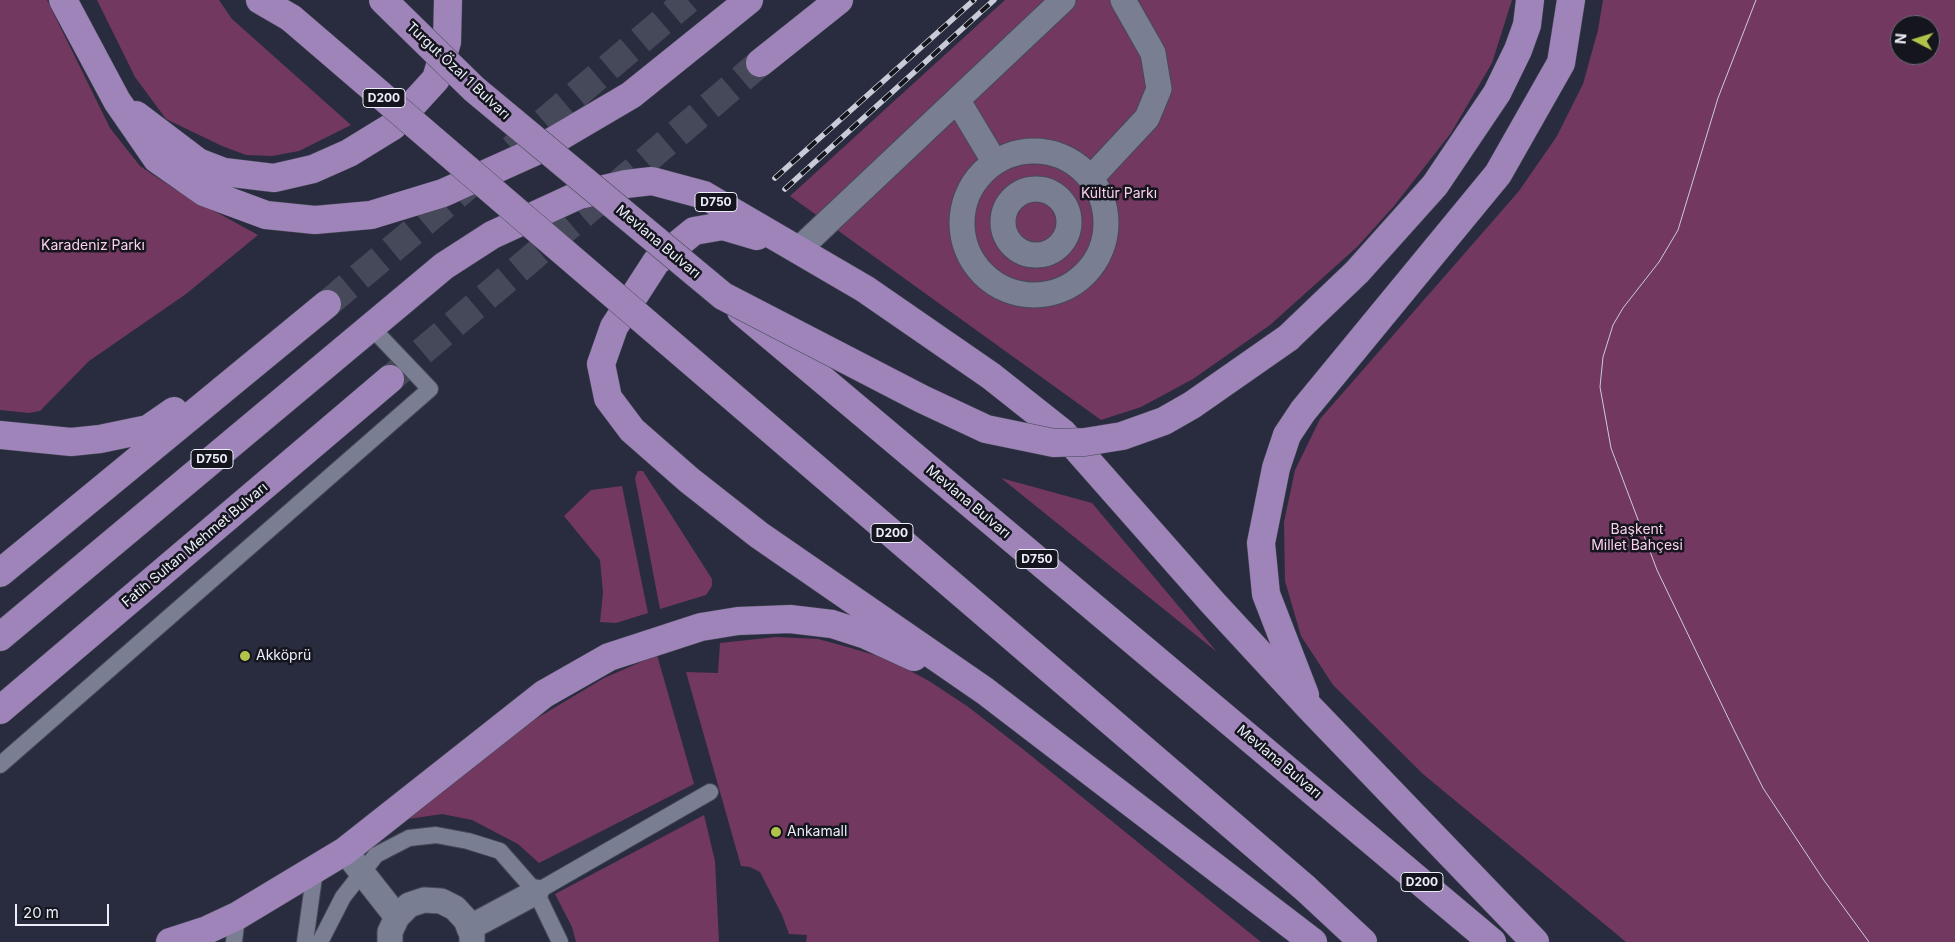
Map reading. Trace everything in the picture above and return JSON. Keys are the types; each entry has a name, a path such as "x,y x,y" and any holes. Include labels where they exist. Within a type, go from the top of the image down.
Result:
{"highway":[{"path":"63,0 116,101 157,158 204,192 266,215 316,220 372,215 443,193 534,152 631,94 749,0"},
{"path":"260,0 282,9"},
{"name":"Turgut Özal 1 Bulvarı","path":"383,0 474,89 536,140"},
{"path":"116,101 198,162 224,172 274,178 313,168 349,153 394,126 436,79 447,42 448,0"},
{"path":"760,63 840,0"},
{"path":"723,296 960,417 986,428 1054,442 1085,442 1122,436 1164,421 1192,405 1288,338 1357,272 1435,185 1497,93 1518,50 1527,25 1530,0"},
{"path":"1535,942 1310,708 1266,594 1261,543 1276,468 1287,435 1303,411 1498,174 1561,63 1571,0"},
{"name":"D200","path":"282,9 1306,888 1363,942"},
{"name":"Mevlana Bulvarı","path":"536,140 1492,942"},
{"name":"D750","path":"0,637 437,271 492,235 579,195 626,184 652,181 704,195 865,289 991,376 1063,433 1213,604 1310,708"},
{"path":"798,250 723,226 694,231 656,262 614,327 601,364 608,398 632,430 689,480 731,513 985,691 1313,942"},
{"path":"0,435 71,442 123,436 148,429 328,304 0,573"},
{"name":"Fatih Sultan Mehmet Bulvarı","path":"0,710 390,379"},
{"path":"170,942 207,930 235,929 315,870 353,861 544,694 609,657 701,626 738,621 790,619 832,624 875,639 985,691"}],"street":[{"path":"798,250 1063,0"},
{"path":"1066,208 1095,185 1147,118 1159,89 1153,54 1122,0"},
{"path":"958,101 999,159 1017,195"},
{"path":"1024,150 1055,153 1069,159 1095,185 1105,208 1105,239 1100,254 1092,266 1071,284 1052,293 1036,296 1018,294 1002,288 988,279 976,267 962,236 964,202 971,186 981,172 999,159 1024,150"},
{"path":"1039,189 1049,191 1058,197 1066,208 1069,216 1066,237 1052,252 1041,256 1030,256 1019,252 1006,237 1002,224 1004,212 1009,202 1017,195 1028,190 1039,189"},
{"path":"968,252 1006,237"},
{"path":"1052,252 1071,284"},
{"path":"353,861 397,916"},
{"path":"390,942 390,932 397,916 409,906 424,900 441,901 455,908 466,920 470,935 536,892"}],"lane":[{"path":"0,765 430,389 370,326"},
{"path":"536,892 710,792"},
{"path":"320,942 343,897 353,861 376,854 409,838 436,835 468,841 500,851 536,892 560,942"},
{"path":"305,942 315,870"}],"green space":[{"name":"Karadeniz Parkı","path":"0,0 47,0 110,128 140,166 176,190 258,235 186,294 89,361 40,411 29,413 0,410"},
{"path":"97,0 219,0 232,19 351,125 299,151 272,156 246,155 222,146 166,119 135,77"},
{"name":"Kültür Parkı","path":"1005,0 1512,0 1492,63 1451,133 1394,206 1357,247 1270,325 1193,379 1141,407 1101,420 790,196"},
{"name":"Başkent Millet Bahçesi","path":"1603,0 1955,0 1955,942 1626,942 1423,774 1333,685 1301,636 1285,581 1284,522 1295,470 1320,419 1519,191 1557,136 1583,84 1598,30"},
{"path":"638,471 643,471 712,579 712,586 706,595 660,609 635,478"},
{"path":"1001,478 1092,503 1217,652"},
{"path":"622,486 648,613 616,623 600,622 603,593 600,560 564,516 591,490"},
{"path":"776,637 818,639 851,648 888,659 929,681 967,706 1024,750 1261,942 806,942 807,935 789,934 782,915 760,872 750,867 741,866 686,672 718,673 720,643"},
{"path":"657,655 694,784 539,863 518,844 472,820 442,814 408,819 509,735 604,678"},
{"path":"704,815 715,861 719,942 576,942 572,927 555,894"}],"tunnel":[{"path":"512,149 688,0"},
{"path":"390,379 760,63"},
{"path":"327,304 471,183"}],"tram line":[{"path":"1756,0 1718,98 1678,230 1659,262 1623,308 1613,325 1603,357 1600,387 1611,448 1657,570 1733,728 1763,788 1823,879 1869,942"}],"railway":[{"path":"775,178 974,0"},
{"path":"785,189 994,0"}],"place":[{"name":"Akköprü","path":"245,656"},
{"name":"Ankamall","path":"776,832"}]}
